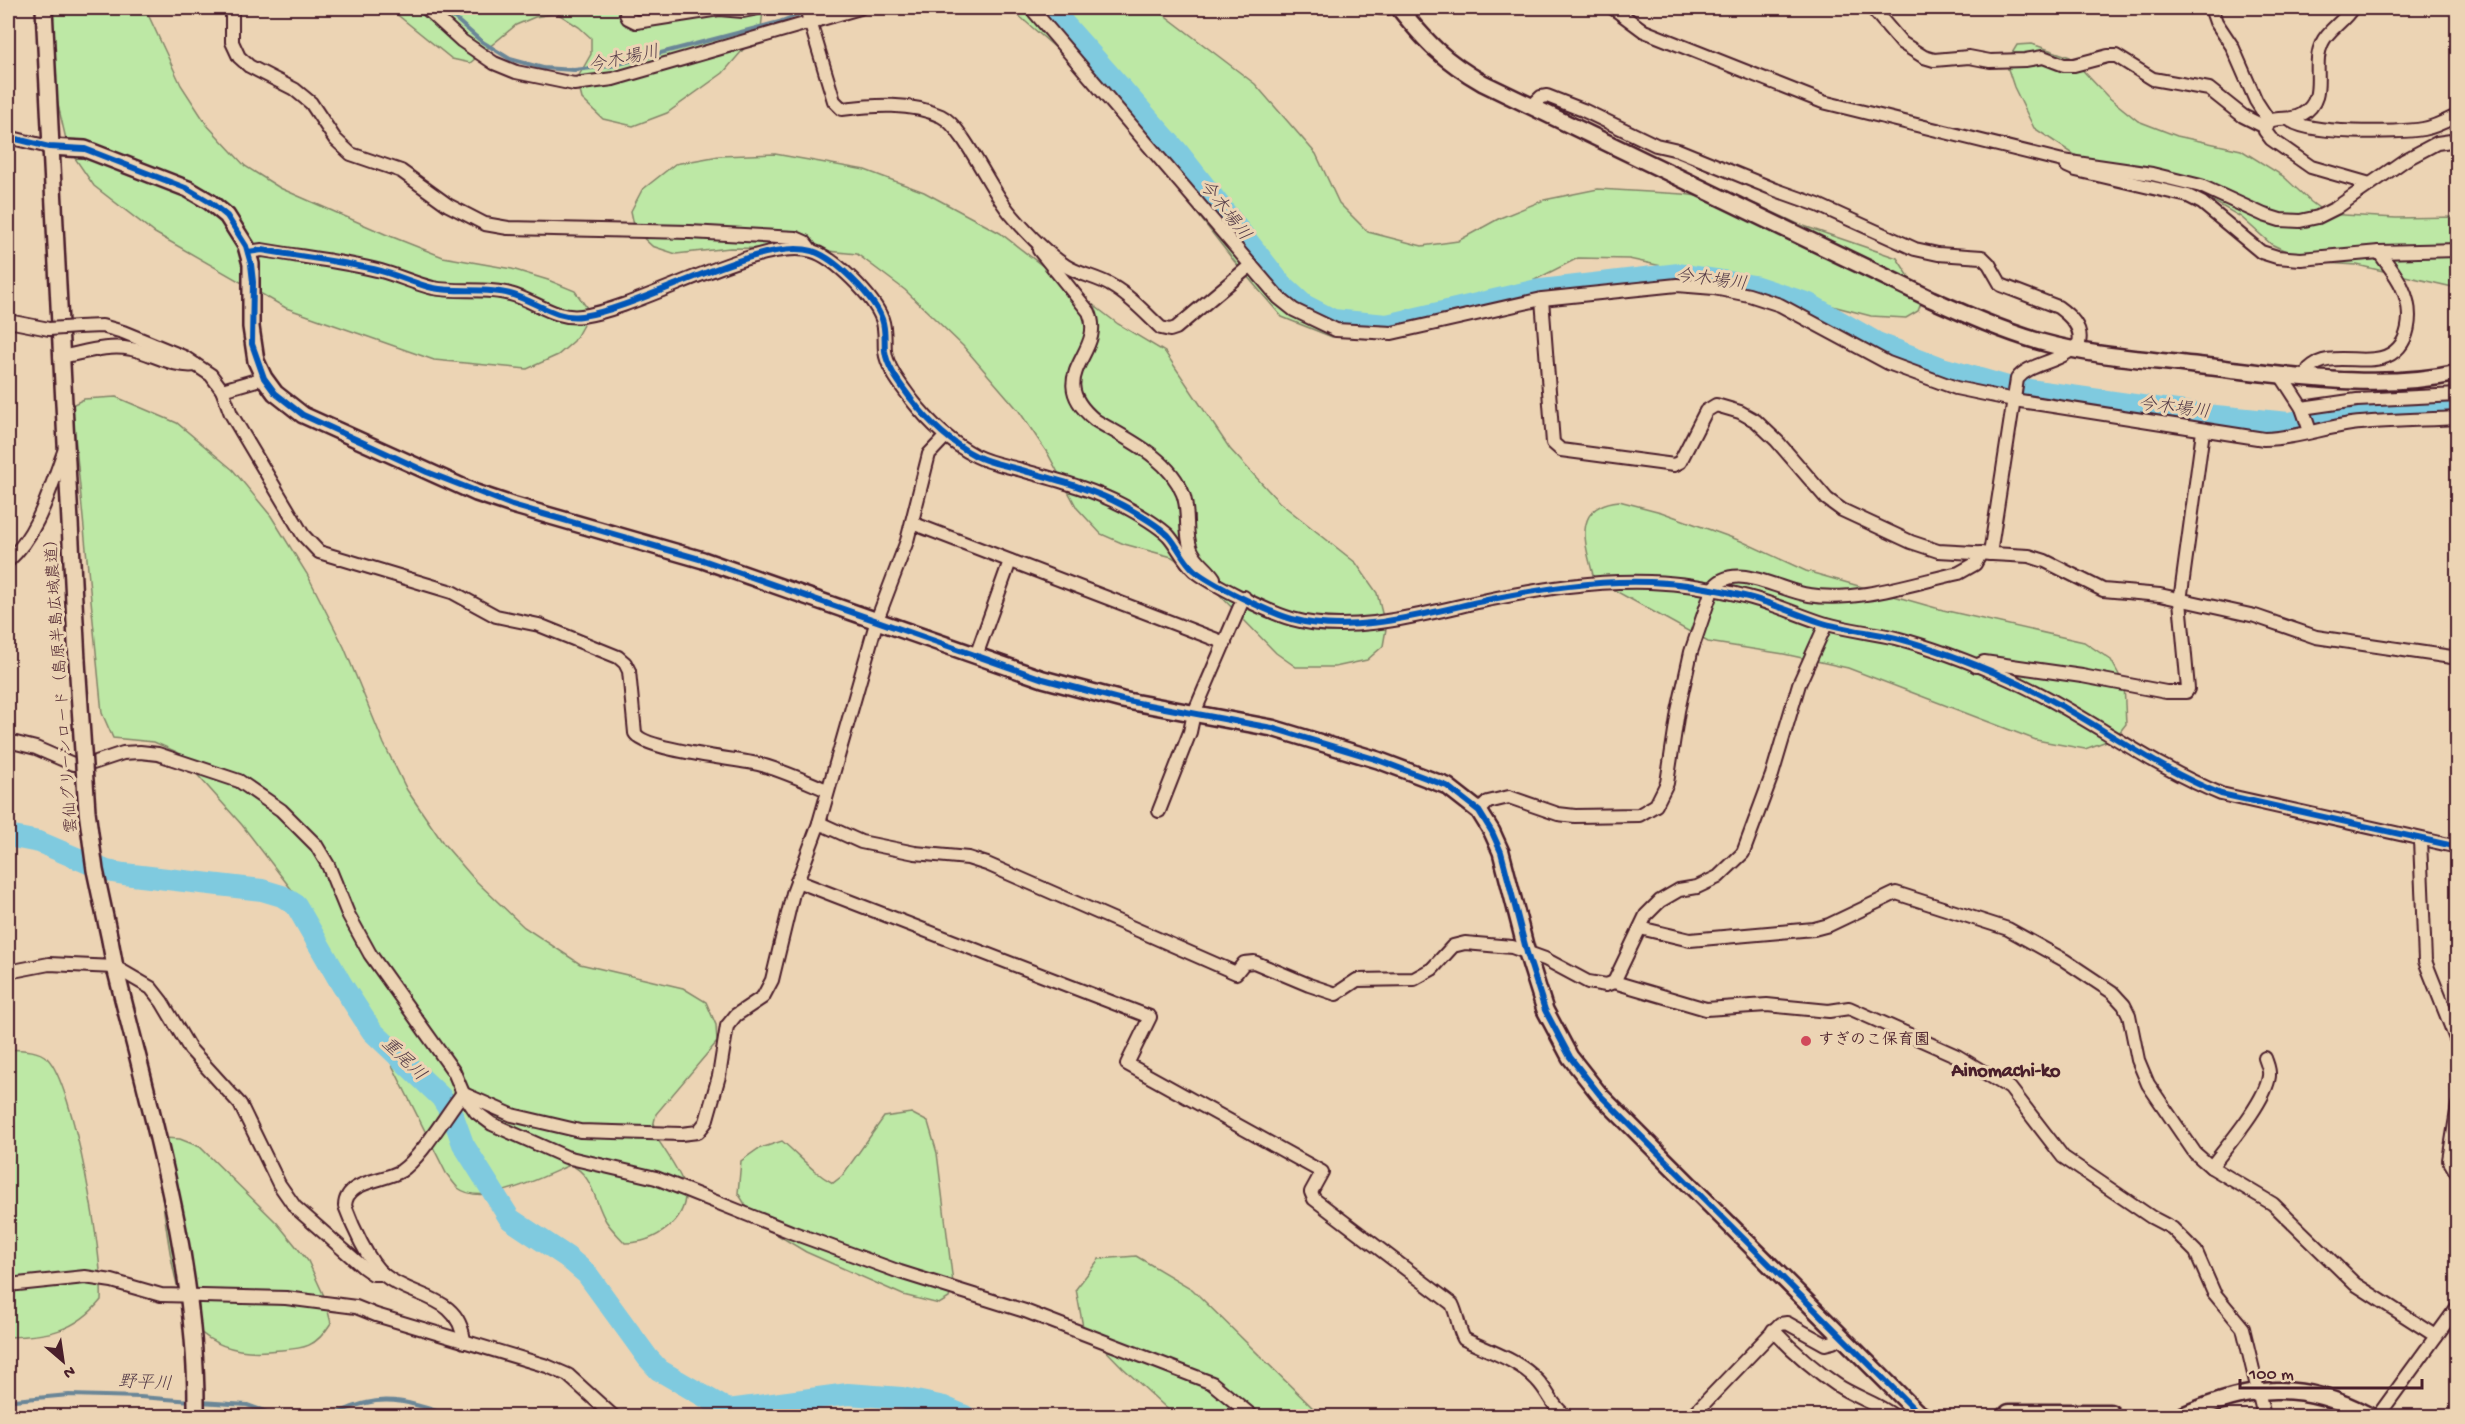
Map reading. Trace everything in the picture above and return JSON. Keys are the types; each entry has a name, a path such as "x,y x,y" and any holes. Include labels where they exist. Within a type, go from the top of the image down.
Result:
{"highway":[{"path":"2010,1416 2109,1416"}],"street":[{"name":"雲仙グリーンロード（島原半島広域農道）","path":"44,8 60,357 87,811 95,870 115,967 176,1214 189,1300 196,1416"},
{"path":"232,8 231,42 239,57 249,66 294,89 311,103 335,139 351,154 400,171 448,205 486,224 508,228 690,232 796,238 805,242 811,250 830,260 847,274 878,310 883,321 885,353 889,366 913,401 946,436 974,455 992,463 1089,491 1118,503 1163,531 1193,569 1277,615 1302,622 1329,625 1358,624 1421,614 1558,586 1656,582 1712,590 1749,598 1826,624 1930,648 2010,679 2082,718 2187,781 2221,794 2457,848"},
{"path":"426,8 462,41 494,63 516,72 574,84 613,79 808,16 860,8"},
{"path":"628,8 626,14 628,18 636,22 719,9 743,11 758,8"},
{"path":"1031,8 1279,298 1294,310 1336,330 1392,333 1542,299 1677,285 1714,288 1749,295 1780,305 1888,363 1956,388 2015,392 2203,431 2277,439 2306,420 2357,400 2457,395"},
{"path":"1381,8 1388,8"},
{"path":"1399,8 1420,35 1452,65 1531,107 1931,299 1984,322 2032,339 2094,353 2307,377 2391,380 2457,373"},
{"path":"1612,8 1644,32 1823,102 2063,161 2152,174 2201,186 2280,220 2300,221 2318,217 2336,208 2405,160 2437,143 2457,140"},
{"path":"1872,8 1902,43 1924,57 1934,60 1969,57 1990,61 2043,57 2064,65 2116,56 2153,80 2209,89 2238,112 2267,124"},
{"path":"2211,8 2216,22 2235,52 2242,74 2267,124 2266,134 2311,168 2370,184"},
{"path":"2267,124 2276,119 2289,119 2304,113 2315,101 2319,92 2316,70 2318,52 2323,40 2348,16 2352,8"},
{"path":"808,16 834,102 838,106 842,109 878,105 912,108 941,116 949,121 968,145 987,181 1008,211 1039,244 1067,266 1112,285 1166,330 1176,328 1251,265"},
{"path":"1479,811 1488,802 1509,797 1558,814 1575,816 1639,815 1656,805 1667,783 1678,711 1691,652 1712,590 1717,582 1734,576 1806,595 1853,596 1959,573 1975,564 1985,554 2015,392 2022,373 2053,361 2073,349 2079,343 2080,334 2065,312 2058,307 2001,285 1989,264 1982,257 1938,254 1915,249 1818,205 1678,150 1656,145 1547,96 1534,102 1531,107"},
{"path":"2289,119 2305,127 2325,130 2388,132 2425,128 2457,115"},
{"path":"8,137 49,147 85,149 188,189 210,202 227,216 238,231 248,252 253,282 252,344 264,378 275,393 303,415 476,493 512,506 703,560 1043,679 1122,700 1272,728 1378,760 1447,786 1479,811 1492,831 1501,852 1527,953 1545,1010 1570,1058 1600,1095 1916,1411 1924,1416"},
{"path":"2063,161 2067,166 2076,170 2188,196 2202,203 2261,252 2277,257 2301,259 2379,252 2457,250"},
{"path":"1039,244 1042,256 1089,312 1093,321 1092,331 1072,382 1074,395 1084,411 1095,420 1164,465 1182,491 1187,507 1189,540 1192,550 1198,562 1214,577 1215,582"},
{"path":"248,252 262,250 357,266 432,288 505,293 566,317 578,317 604,311 744,259 789,250 811,250"},
{"path":"2307,377 2309,369 2322,361 2381,358 2402,345 2408,333 2406,298 2402,287 2379,252"},
{"path":"1542,299 1553,442 1561,450 1674,465 1680,462 1706,411 1716,405 1740,412 1756,421 1777,441 1827,499 1842,510 1911,542 1938,551 2030,556 2045,561 2103,590 2160,595 2254,616 2316,637 2457,658"},
{"path":"8,321 49,329 102,326 123,332 184,357 211,375 222,390 231,414 303,535 319,552 452,592 496,616 539,625 618,657 626,663 629,671 635,733 641,740 663,747 759,764 827,790"},
{"path":"60,357 108,348 131,349 177,364 197,365"},
{"path":"2280,374 2306,420"},
{"path":"222,390 264,378"},
{"path":"2306,420 2372,422 2457,418"},
{"path":"1975,667 1984,663 1995,664 2082,676 2182,694 2188,689 2180,601 2203,431"},
{"path":"463,1093 512,1115 580,1131 671,1134 698,1132 706,1122 719,1076 727,1026 736,1015 763,997 772,980 797,881 819,823 877,620 907,541 929,454 946,436"},
{"path":"8,561 19,551 38,521 66,445"},
{"path":"912,523 1225,643"},
{"path":"976,656 1010,561"},
{"path":"1159,811 1190,732 1194,713 1244,597"},
{"path":"1614,982 1646,915 1660,901 1680,890 1698,886 1718,877 1743,854 1772,775 1799,684 1826,624"},
{"path":"8,741 36,748 73,764 93,763 123,753 158,754 239,781 281,810 316,845 328,865 348,914 370,954 454,1072 463,1093 476,1112 492,1124 566,1157 656,1178 791,1233 900,1272 1025,1311 1212,1383 1252,1416"},
{"path":"819,823 861,842 915,853 968,858 987,864 1236,973 1244,963 1254,962 1336,994 1357,980 1414,979 1424,975 1453,946 1458,944 1494,944 1545,959 1588,982 1606,985 1614,982 1706,1009 1767,1005 1829,1011 1849,1008 1957,1056 2010,1088 2063,1157 2151,1217 2172,1228 2196,1252 2214,1293 2243,1328 2264,1416"},
{"path":"2420,840 2425,961 2457,1044"},
{"path":"797,881 1150,1017 1127,1064 1322,1172 1311,1192 1314,1199 1452,1304 1457,1313 1464,1339 1521,1366 1538,1381 1555,1409 1566,1416"},
{"path":"1641,928 1690,940 1814,930 1896,893 2008,929 2064,960 2112,992 2124,1005 2129,1016 2138,1060 2148,1084 2187,1144 2211,1167 2273,1204 2355,1284 2436,1336"},
{"path":"8,972 49,964 115,967 151,988 190,1049 240,1104 279,1184 295,1207 363,1267 373,1274 383,1274"},
{"path":"2211,1167 2263,1093 2270,1073 2265,1058"},
{"path":"463,1093 403,1170 391,1176 362,1184 350,1192 346,1198 348,1213 372,1262 383,1274 437,1300 455,1314 463,1328 464,1342"},
{"path":"2457,1105 2449,1160 2457,1175"},
{"path":"8,1285 85,1277 112,1281 161,1295 189,1300 286,1298 356,1307 547,1366 568,1375 613,1416"},
{"path":"2378,1416 2457,1306"},
{"path":"1692,1416 1780,1324 1788,1323 1826,1344 1841,1336"},
{"path":"1773,1330 1802,1360 1839,1386 1868,1399 1894,1416"},
{"path":"2181,1416 2222,1400 2258,1391 2291,1390 2321,1395 2370,1416"}],"green space":[{"path":"39,8 145,8 181,85 207,125 245,166 280,188 443,257 512,269 575,291 587,308 583,325 574,341 558,355 527,369 434,360 286,308 155,233 94,186 68,148 41,32"},
{"path":"389,8 762,8 763,10 761,29 723,73 667,113 633,126 603,119 582,99 577,79 591,54 591,38 557,13 535,17 516,25 470,63 452,59"},
{"path":"1010,8 1155,8 1255,84 1316,154 1339,203 1368,232 1422,246 1458,241 1500,218 1544,200 1598,189 1683,194 1755,204 1798,224 1897,258 1923,298 1918,311 1906,318 1871,316 1755,286 1629,259 1578,258 1511,292 1426,330 1389,337 1332,337 1282,317 1234,261 1133,131 1058,50"},
{"path":"2032,44 2070,57 2107,96 2138,121 2177,136 2241,150 2283,176 2327,214 2396,218 2457,217 2457,288 2357,265 2309,262 2271,244 2241,217 2197,192 2143,187 2081,159 2034,128 2014,87 2006,63 2017,45"},
{"path":"775,154 865,170 924,192 1000,233 1118,324 1165,352 1230,449 1279,502 1356,563 1377,593 1386,629 1383,646 1367,660 1335,667 1296,667 1276,653 1207,582 1172,557 1124,544 1101,534 1077,508 1048,454 1019,411 963,346 905,290 857,254 808,249 730,248 676,254 652,246 635,230 631,211 642,190 675,164 719,156"},
{"path":"116,397 177,423 233,470 271,516 307,574 344,647 384,744 407,790 443,843 475,880 524,927 580,964 683,988 706,1002 716,1025 717,1042 656,1114 652,1131 676,1169 685,1189 681,1211 675,1221 658,1235 625,1243 606,1221 589,1182 578,1169 570,1165 514,1188 498,1192 469,1193 458,1188 446,1173 350,981 305,907 242,825 177,752 154,742 113,738 102,713 72,405 84,399"},
{"path":"1619,501 1661,512 1741,541 1806,571 1943,610 2084,642 2111,660 2124,684 2126,724 2115,738 2085,749 2036,740 1848,668 1784,654 1708,642 1594,579 1585,541 1587,519 1593,511 1604,504"},
{"path":"8,1049 34,1051 43,1055 57,1074 77,1135 85,1173 98,1249 101,1300 91,1311 70,1326 48,1333 8,1337"},
{"path":"911,1113 928,1122 937,1153 953,1283 949,1298 939,1304 903,1295 806,1252 756,1222 738,1193 741,1161 758,1149 782,1141 813,1169 833,1183 842,1176 884,1117"},
{"path":"164,1138 180,1139 200,1147 277,1223 308,1261 324,1296 331,1323 312,1344 305,1347 268,1351 238,1350 211,1340 196,1328 187,1315 180,1296 169,1246 157,1154"},
{"path":"1136,1256 1192,1289 1321,1416 1175,1416 1083,1327 1076,1289 1099,1259"}],"waterway":[{"name":"今木場川","path":"443,8 481,41 510,59 543,68 574,70 611,66 779,22 805,12"},
{"name":"今木場川","path":"809,10 819,8"},
{"name":"今木場川","path":"1050,8 1177,151 1281,284 1304,305 1333,320 1387,325 1533,291 1679,274 1754,286 1809,304 1877,343 1942,368 2008,387 2205,415 2289,423 2355,410 2458,405"},
{"name":"重尾川","path":"8,836 39,842 107,871 262,890 282,896 296,905 342,985 372,1031 441,1097 453,1116 463,1144 510,1219 567,1257 587,1274 659,1370 728,1410 848,1394 902,1398 944,1407 965,1416"},
{"name":"野平川","path":"8,1399 69,1395 192,1401"},
{"name":"野平川","path":"326,1416 377,1401 400,1401 453,1416"},
{"name":"野平川","path":"200,1402 247,1405 278,1416"},
{"name":"野平川","path":"708,1416 728,1410"}],"cycle path":[{"path":"8,137 49,147 85,149 188,189 210,202 227,216 246,246 253,282 252,344 264,378 275,393 303,415 427,472 512,505 703,560 1043,679 1122,700 1272,728 1378,760 1447,786 1479,811 1492,832 1501,852 1527,953 1545,1010 1570,1057 1600,1095 1916,1411 1924,1416"},
{"path":"248,252 262,250 351,264 433,288 501,292 563,315 582,316 607,310 732,263 763,254 790,249 812,251 842,269 871,300 882,319 886,357 891,370 918,407 949,438 981,458 1071,484 1122,505 1152,522 1168,535 1190,566 1202,576 1241,598 1282,616 1315,624 1364,624 1390,621 1487,600 1568,586 1650,582 1712,589 1757,599 1829,625 1910,642 1982,667 2036,692 2167,768 2221,794 2458,847"}],"place":[{"name":"すぎのこ保育園","path":"1806,1041"}],"district":[{"name":"Ainomachi-ko","path":"2006,1072"}]}
